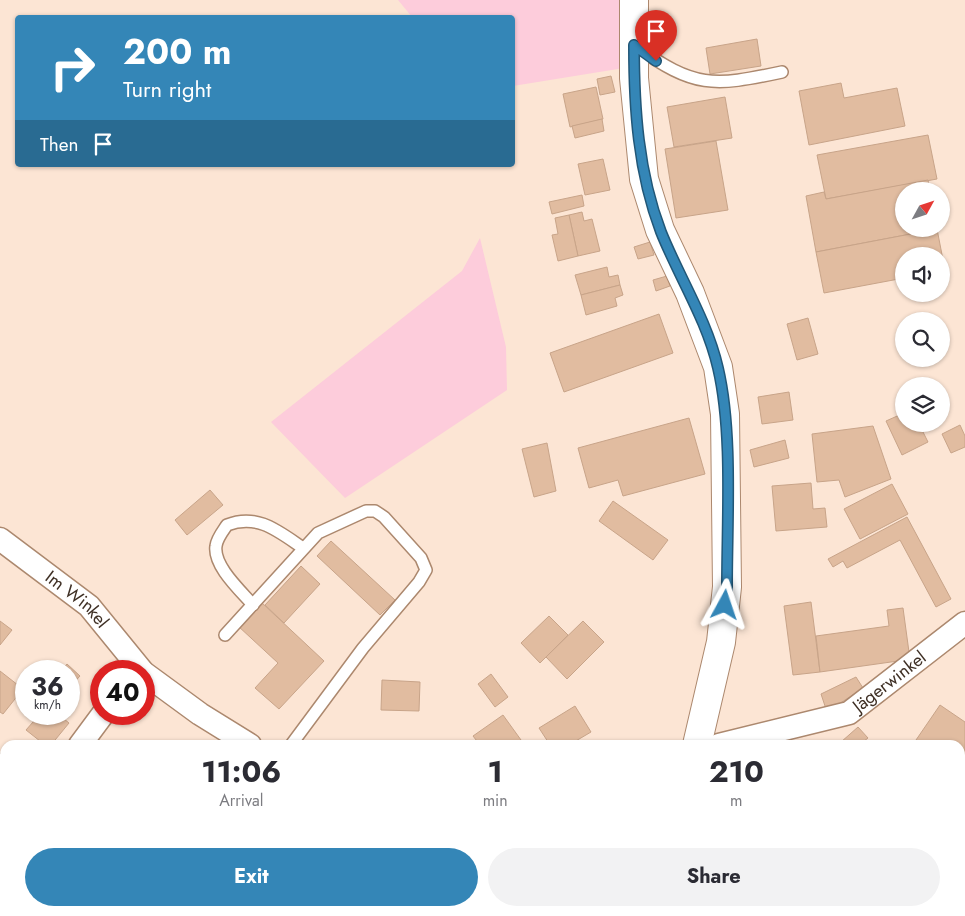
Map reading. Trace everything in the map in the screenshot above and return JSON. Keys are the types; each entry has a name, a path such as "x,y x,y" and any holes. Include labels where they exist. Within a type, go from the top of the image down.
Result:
{"street":[{"path":"634,0 638,127 644,179 660,230 690,293 718,367 725,414 727,587 721,642 698,740"},
{"name":"Im Winkel","path":"0,539 89,606 131,660"},
{"name":"Jägerwinkel","path":"741,740 849,713 965,623"},
{"name":"Im Winkel","path":"155,682 200,714 242,740"},
{"path":"84,740 95,725"}],"lane":[{"path":"634,45 667,68 696,80 732,82 782,72"},
{"path":"225,635 318,533 346,518 366,511 375,511 384,517 421,558 426,570 419,582 363,648 294,740"},
{"path":"253,605 225,573 219,560 216,547 227,525 240,519 254,520 303,548"}],"shaded area":[{"path":"398,0 619,0 624,68 515,86 515,15 410,15"},
{"path":"480,238 506,347 507,390 345,498 271,422 462,271"}],"building":[{"path":"757,39 761,66 710,74 706,48"},
{"path":"611,76 615,92 600,95 597,79"},
{"path":"841,83 844,98 897,88 905,126 809,145 799,91"},
{"path":"596,87 603,119 570,127 563,94"},
{"path":"725,97 732,138 674,147 667,107"},
{"path":"602,119 604,131 575,138 572,126"},
{"path":"928,135 937,179 920,182 895,182 895,187 826,199 817,155"},
{"path":"716,141 728,210 676,218 665,149"},
{"path":"603,159 610,190 585,195 578,164"},
{"path":"895,186 895,237 816,252 806,196 824,192 826,199"},
{"path":"582,195 584,206 552,214 549,202"},
{"path":"582,212 584,221 592,219 600,251 578,256 569,215"},
{"path":"569,215 578,256 558,261 552,235 558,234 555,218"},
{"path":"895,237 939,238 941,247 895,247 895,280 824,293 816,252"},
{"path":"650,242 654,255 638,259 634,247"},
{"path":"607,267 609,277 618,275 620,285 581,295 575,275"},
{"path":"667,276 670,286 656,291 653,280"},
{"path":"620,285 623,295 615,298 617,306 586,315 581,295"},
{"path":"659,314 673,353 564,392 550,353"},
{"path":"808,318 818,354 797,360 787,324"},
{"path":"789,392 793,420 762,424 758,397"},
{"path":"895,417 895,432 923,432 928,442 902,455 886,421"},
{"path":"689,418 705,474 623,496 618,480 589,488 578,448"},
{"path":"960,425 965,436 965,447 951,453 942,434 950,432 950,430"},
{"path":"873,426 891,479 845,497 839,480 817,482 812,434"},
{"path":"785,440 789,458 754,467 750,450"},
{"path":"547,443 556,491 534,497 522,449"},
{"path":"811,483 813,509 825,508 827,527 776,531 772,486"},
{"path":"892,484 908,514 860,539 844,509"},
{"path":"210,490 223,505 187,535 175,520"},
{"path":"613,501 668,540 653,560 599,521"},
{"path":"907,517 951,599 936,607 900,540 847,568 843,561 833,567 828,559"},
{"path":"331,541 395,600 380,615 317,556"},
{"path":"301,566 320,584 284,623 265,605"},
{"path":"261,602 324,661 279,709 255,688 278,663 238,626"},
{"path":"811,602 820,672 793,675 784,606"},
{"path":"903,608 909,652 898,661 820,672 816,636 889,626 887,610"},
{"path":"549,616 568,635 540,663 521,643"},
{"path":"0,621 12,630 0,645"},
{"path":"583,621 604,642 567,679 546,657"},
{"path":"0,671 15,683 15,699 3,714 0,712"},
{"path":"491,674 508,697 495,707 478,684"},
{"path":"856,677 863,688 827,712 821,694"},
{"path":"382,680 420,682 419,711 381,710"},
{"path":"940,705 965,722 965,740 916,740"},
{"path":"575,706 591,732 577,740 547,740 539,728"},
{"path":"503,715 521,740 476,740 473,736"},
{"path":"30,725 67,725 55,740 39,740 26,730"},
{"path":"858,727 868,738 865,740 843,740"}],"route":[{"path":"656,61 634,45 634,78 644,179 660,230 690,293 718,367 725,414 727,587 725,605"}]}
